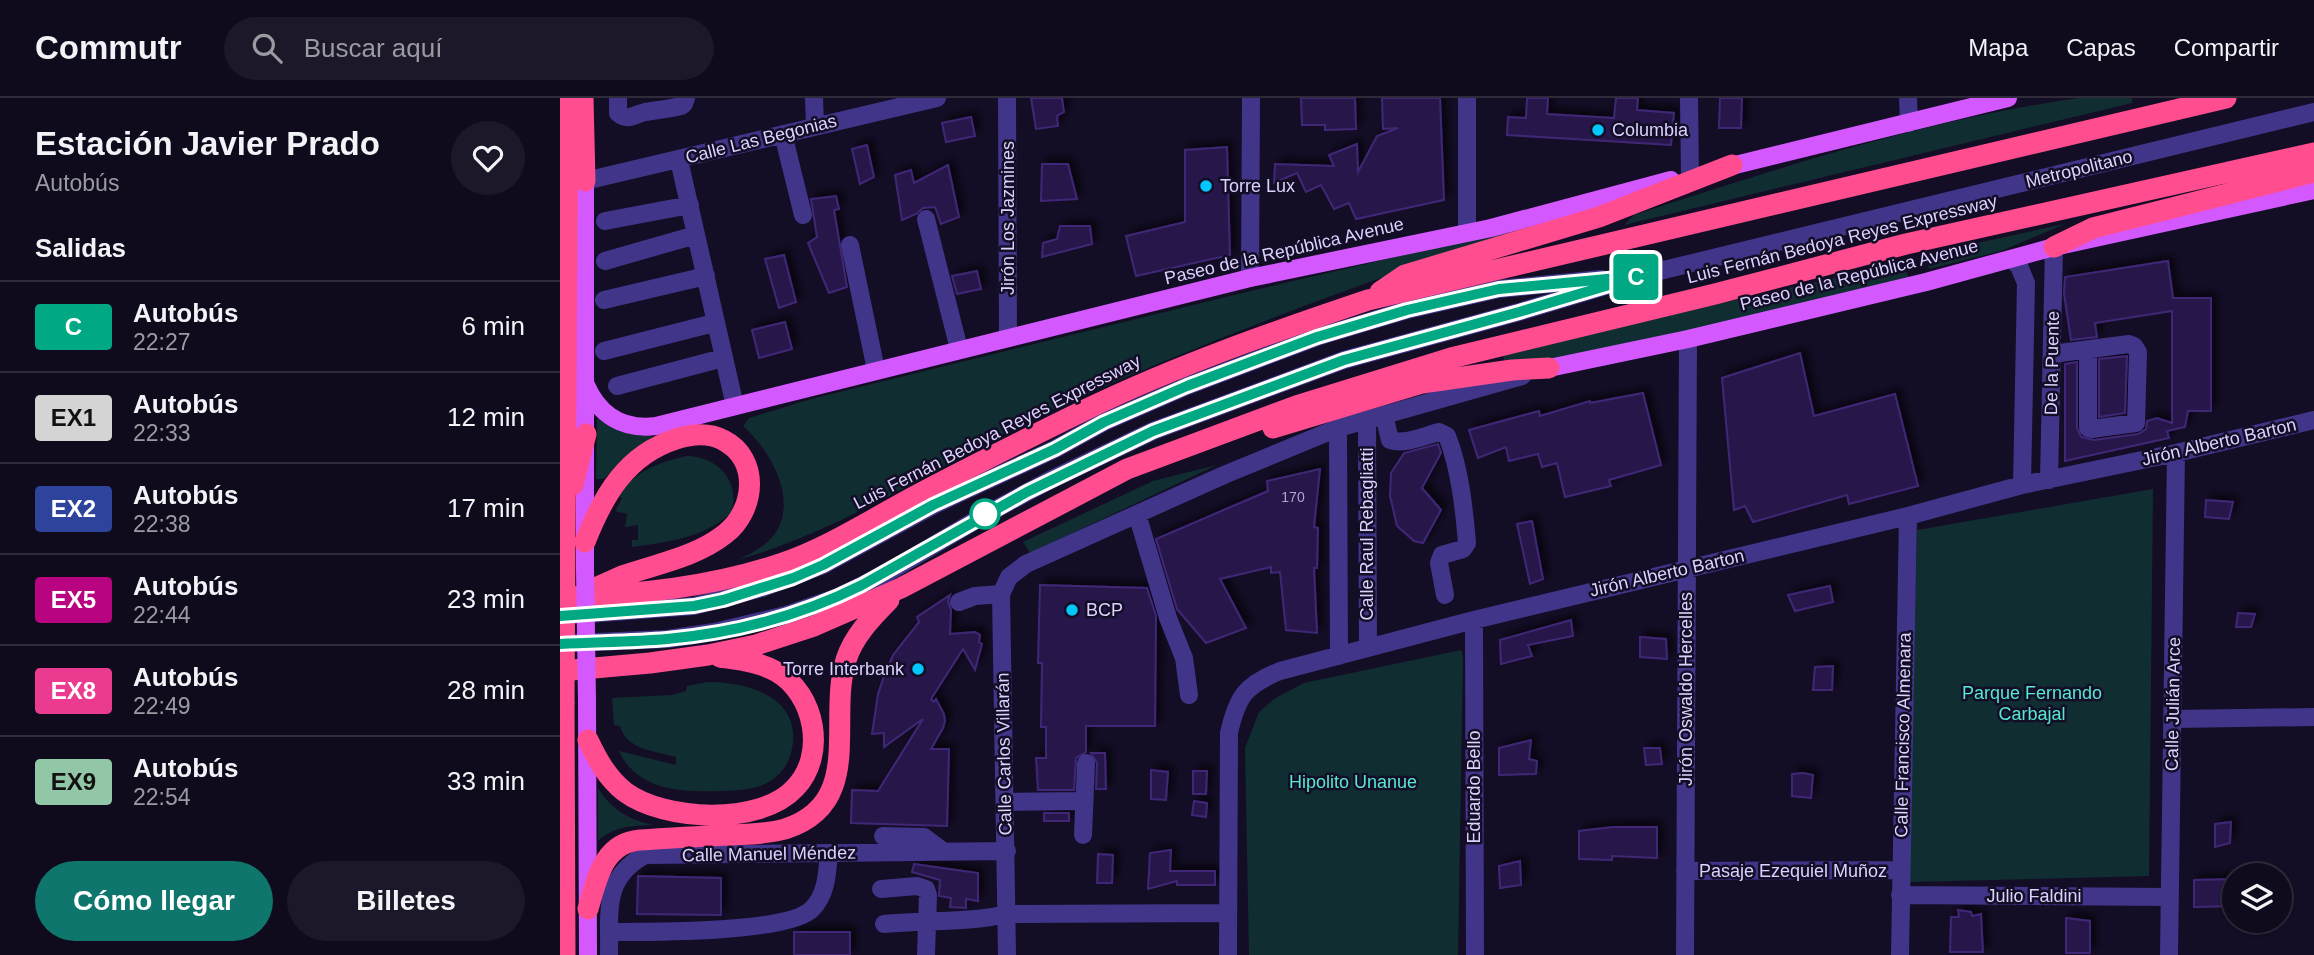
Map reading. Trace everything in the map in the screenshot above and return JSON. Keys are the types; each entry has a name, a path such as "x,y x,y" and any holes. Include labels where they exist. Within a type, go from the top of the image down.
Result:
{"highway":[{"path":"565,955 564,703 575,542 565,517 568,98"},
{"path":"583,98 585,181"},
{"name":"Luis Fernán Bedoya Reyes Expressway","path":"568,597 676,587 780,564 824,545 942,482 1142,383 1262,336 1368,300 2226,98"},
{"name":"Luis Fernán Bedoya Reyes Expressway","path":"560,671 708,655 756,645 814,626 901,588 1127,470 1296,406 1451,358 1906,244 2314,153"},
{"path":"1368,300 1405,275 1599,216 1732,166"},
{"path":"2054,247 2093,228 2314,172"},
{"path":"1127,470 1167,464 1241,438 1422,383 1501,371 1549,368"},
{"path":"565,517 586,434"},
{"path":"568,597 694,552 725,534 741,518 749,495 748,473 744,461 730,444 703,434 683,437 653,448 635,461 615,482 575,542"},
{"path":"588,909 603,864 612,851 625,843 772,832 803,821 821,807 833,788 839,765 840,686 849,652 869,622 901,588"},
{"path":"588,740 600,764 616,784 639,801 663,809 733,814 757,810 788,795 807,771 813,749 813,726 801,696 787,680 763,666 708,655"}],"main road":[{"name":"Paseo de la República Avenue","path":"586,385 607,416 625,425 656,426 1250,278 1491,228 1690,175 2008,98"},
{"path":"585,181 586,434 575,542 585,568 588,955"},
{"name":"Paseo de la República Avenue","path":"1549,368 1688,339 1926,282 2054,247 2314,190"}],"street":[{"path":"618,98 618,113 623,117 636,117 643,105 681,106 685,98"},
{"path":"814,98 815,125"},
{"name":"Calle Las Begonias","path":"585,181 937,98"},
{"name":"Jirón Los Jazmines","path":"1007,98 1008,338"},
{"path":"1250,278 1251,98"},
{"path":"1467,98 1467,232"},
{"path":"1689,98 1690,175"},
{"path":"1909,98 1909,123"},
{"name":"Metropolitano","path":"560,644 667,639 738,628 838,597 875,579 992,510 1153,431 1344,360 1639,276 2314,112"},
{"path":"783,134 803,215"},
{"path":"679,160 735,406"},
{"path":"605,221 690,205"},
{"path":"926,219 959,349"},
{"path":"605,261 696,235"},
{"path":"850,246 876,370"},
{"name":"De la Puente","path":"2049,480 2054,247"},
{"name":"De la Puente","path":"2011,259 2019,266 2026,283 2022,485"},
{"path":"604,300 706,276"},
{"name":"Metropolitano","path":"560,616 694,606 723,600 793,578 823,565 933,505 1055,449 1104,422 1187,386 1317,337 1407,310 1499,289 1639,276"},
{"path":"604,351 714,323"},
{"name":"Jirón Oswaldo Hercelles","path":"1685,955 1688,339"},
{"path":"2052,354 2129,344 2134,346 2138,352 2136,424 2088,428 2088,351"},
{"path":"617,386 723,358"},
{"name":"Paseo de la República Avenue","path":"1001,594 1009,577 1026,564 1224,475 1338,428 1549,368"},
{"path":"1375,418 1390,440 1395,442 1409,441 1439,432 1447,436 1456,464 1467,543 1463,549 1443,555 1439,563 1446,595"},
{"name":"Calle Raul Rebagliatti","path":"1368,649 1375,418"},
{"name":"Jirón Alberto Barton","path":"1228,955 1229,733 1234,710 1257,681 1280,671 1474,620 1908,516 2022,485 2176,453 2314,420"},
{"name":"Calle Raul Rebagliatti","path":"1338,428 1339,656"},
{"name":"Calle Julián Arce","path":"2169,955 2176,453"},
{"path":"1137,514 1165,606 1184,657 1189,695"},
{"name":"Calle Francisco Almenara","path":"1900,955 1908,516"},
{"path":"959,602 975,596 1001,594"},
{"name":"Calle Carlos Villarán","path":"1001,594 1007,955"},
{"name":"Eduardo Bello","path":"1474,620 1475,955"},
{"path":"2173,719 2314,717"},
{"path":"1083,835 1086,763"},
{"path":"1006,802 1084,801"},
{"path":"883,836 924,837 944,852"},
{"name":"Calle Manuel Méndez","path":"609,955 613,886 634,862 645,855 1007,852"},
{"path":"610,932 748,927 806,915 824,892 829,853"},
{"name":"Pasaje Ezequiel Muñoz","path":"1685,871 1900,870"},
{"path":"881,888 917,886 926,889 926,955"},
{"name":"Julio Faldini","path":"1900,895 2169,897"},
{"path":"884,924 927,920 980,920 1007,914 1227,913"}],"green space":[{"path":"2079,98 2132,98 2132,103 1624,225 1634,215 1854,147 1966,119"},
{"path":"1611,206 1385,277 1209,343 1026,422 864,509 823,528 781,546 737,560 759,549 772,537 782,518 784,504 778,474 771,460 743,426 749,418 811,399"},
{"path":"2065,224 2001,251 1929,269 1926,254"},
{"path":"1903,262 1909,279 1584,357 1504,360 1502,353"},
{"path":"600,418 624,432 652,435 651,441 623,459 604,479 596,479 597,419"},
{"path":"687,456 708,461 724,473 733,491 731,513 697,533 672,541 632,547 632,540 638,540 638,525 625,527 627,514 615,511 622,498 618,496 632,480 648,469"},
{"path":"1217,465 1030,553 1023,542 1153,481"},
{"name":"Parque Fernando Carbajal","path":"2153,489 2149,876 1909,882 1917,530"},
{"name":"Hipolito Unanue","path":"1461,650 1458,955 1249,955 1245,748 1259,712 1274,699 1304,683"},
{"path":"708,682 737,685 766,694 778,702 787,713 792,726 792,751 784,768 772,780 744,789 678,790 650,782 627,765 619,751 676,765 676,757 643,748 628,740 620,726 614,725 612,698 672,695 686,691 687,686"},
{"path":"598,788 621,813 653,825 617,830 598,841"}],"building":[{"path":"1031,98 1062,98 1064,112 1057,116 1058,126 1036,129"},
{"path":"1301,98 1355,98 1356,129 1325,130 1325,125 1302,125"},
{"path":"1382,98 1440,98 1444,200 1356,219 1349,203 1334,209 1321,185 1306,192 1297,173 1274,183 1275,164 1334,166 1329,155 1357,144 1358,172 1377,136 1398,128 1383,129"},
{"path":"1527,98 1548,98 1547,114 1614,118 1616,98 1638,98 1637,110 1674,113 1671,145 1507,135 1508,117 1526,118"},
{"path":"1720,98 1742,98 1741,128 1719,128"},
{"path":"971,117 975,136 946,142 942,123"},
{"path":"867,145 874,177 860,184 852,149"},
{"name":"Torre Lux","path":"1227,147 1230,255 1136,276 1126,236 1185,222 1185,150"},
{"path":"1042,164 1068,164 1077,199 1041,201"},
{"path":"948,165 959,217 941,224 935,207 923,208 902,220 895,175 911,170 914,183"},
{"path":"836,196 839,209 834,210 847,287 829,293 808,243 817,237 811,199"},
{"path":"1060,226 1090,226 1092,244 1042,257 1043,243 1057,239"},
{"path":"784,255 796,302 779,308 765,259"},
{"path":"2168,261 2173,298 2211,298 2211,411 2188,411 2185,427 2167,431 2169,438 2065,461 2065,364 2077,362 2077,428 2081,437 2094,440 2138,434 2146,429 2147,421 2157,418 2172,423 2172,311 2095,323 2097,337 2071,340 2064,294 2065,277"},
{"path":"977,271 981,289 957,294 952,276"},
{"path":"785,322 792,349 759,358 752,330"},
{"path":"1800,353 1814,416 1895,394 1918,486 1849,504 1847,495 1753,522 1745,506 1734,510 1722,378"},
{"path":"2127,356 2125,413 2099,417 2099,359"},
{"path":"1643,393 1661,465 1609,480 1611,486 1565,497 1557,463 1542,467 1538,454 1509,461 1506,447 1478,458 1469,430 1539,411 1540,416 1590,401"},
{"path":"1438,444 1441,453 1422,488 1441,510 1423,543 1414,541 1397,526 1390,496 1391,473 1404,453"},
{"path":"1320,469 1314,527 1318,528 1317,568 1314,568 1317,633 1286,630 1280,572 1271,573 1271,567 1220,579 1246,628 1206,643 1177,609 1156,539 1268,491 1267,481"},
{"path":"2206,500 2233,502 2229,519 2205,517"},
{"path":"1532,521 1543,579 1530,584 1517,524"},
{"path":"1040,585 1147,588 1156,616 1155,726 1086,726 1086,752 1076,758 1074,790 1038,790 1036,758 1046,758 1046,727 1041,727 1042,663 1038,663"},
{"path":"1830,586 1833,602 1795,611 1788,595"},
{"path":"950,595 950,634 975,632 980,635 979,642 982,644 975,670 963,649 931,699 934,702 936,699 945,721 931,749 949,749 947,826 851,823 852,790 878,791 923,719 884,747 884,733 872,734 878,694 893,655 919,622 917,617"},
{"path":"2238,613 2255,614 2251,627 2236,627"},
{"path":"1571,620 1573,636 1528,645 1532,656 1501,664 1500,640"},
{"path":"1640,637 1666,639 1667,659 1640,657"},
{"path":"1833,666 1832,690 1813,690 1815,667"},
{"path":"1531,740 1529,759 1537,761 1536,774 1499,775 1499,748"},
{"path":"1644,748 1660,748 1662,764 1646,765"},
{"path":"1091,753 1105,753 1106,789 1096,789 1097,763"},
{"path":"1151,770 1168,772 1166,800 1151,799"},
{"path":"1193,771 1207,771 1206,794 1193,794"},
{"path":"1792,774 1813,775 1811,798 1792,796"},
{"path":"1194,801 1207,803 1206,817 1192,815"},
{"path":"1044,813 1069,813 1069,821 1044,821"},
{"path":"2231,822 2230,843 2215,847 2215,824"},
{"path":"1613,827 1657,827 1657,858 1612,856 1612,860 1579,859 1579,831"},
{"path":"1171,850 1170,871 1215,871 1215,885 1177,885 1177,881 1148,889 1150,853"},
{"path":"1098,854 1113,855 1112,883 1097,883"},
{"path":"1520,861 1521,885 1500,888 1499,866"},
{"path":"914,864 978,873 978,901 966,899 966,908 950,907 951,898 939,896 940,880 912,872"},
{"path":"638,876 721,878 721,915 637,914"},
{"path":"2222,879 2222,906 2194,907 2194,880"},
{"path":"1958,910 1971,912 1972,916 1981,914 1983,952 1950,952 1951,917 1959,917"},
{"path":"2066,918 2090,921 2090,953 2066,953"},
{"path":"794,932 850,932 850,955 794,955"}],"bus line":[{"name":"C","path":"560,616 694,606 723,600 793,578 823,565 933,505 1055,449 1104,422 1187,386 1317,337 1407,310 1499,289 1639,276 1344,360 1153,431 1027,492 887,573 838,597 786,615 738,628 667,639 560,644"}],"place":[{"name":"Columbia","path":"1598,130"},
{"name":"Torre Lux","path":"1206,186"},
{"name":"BCP","path":"1072,610"},
{"name":"Torre Interbank","path":"918,669"}]}
